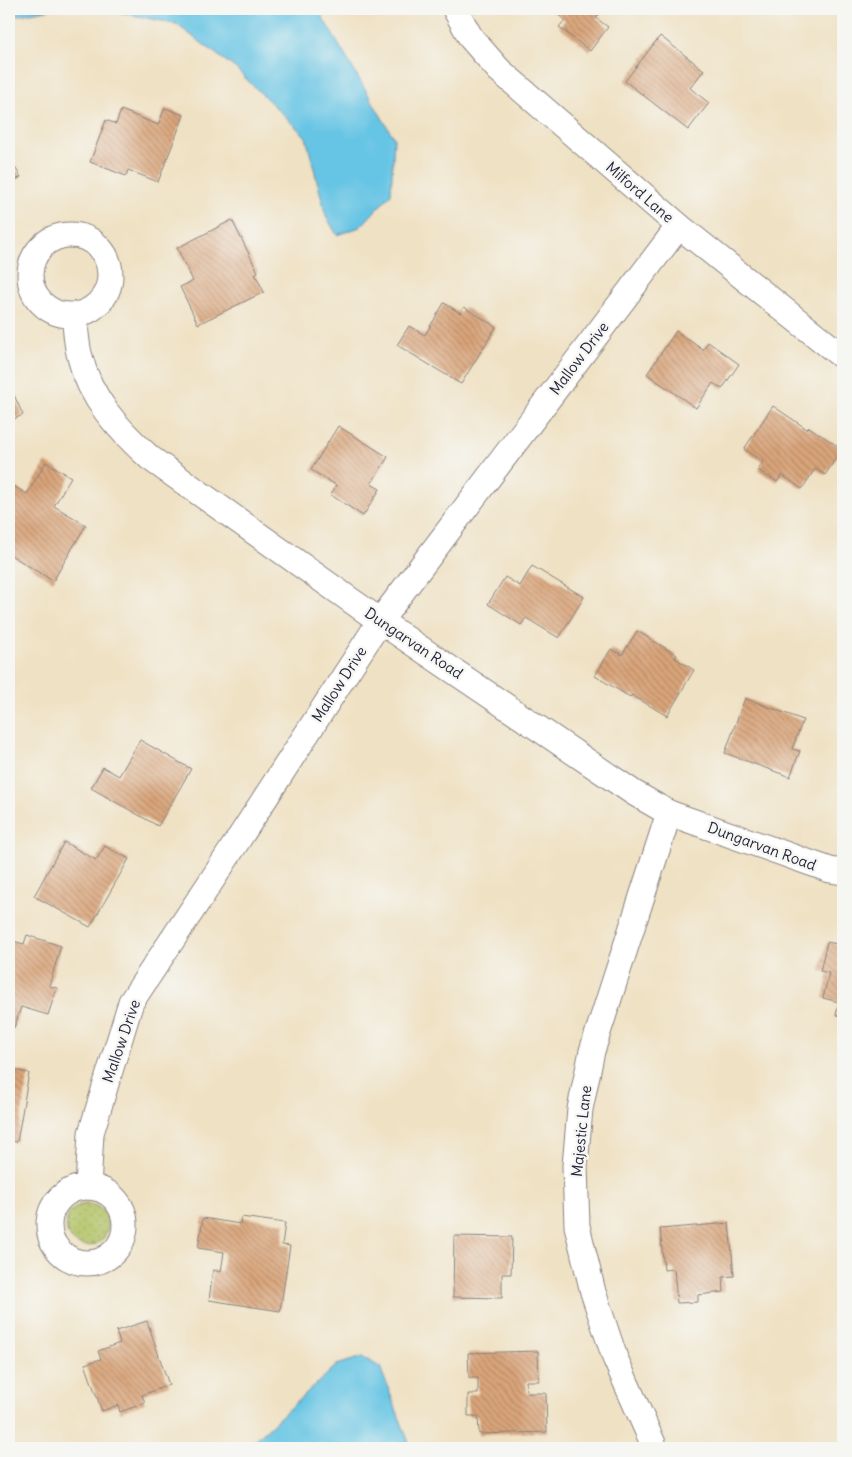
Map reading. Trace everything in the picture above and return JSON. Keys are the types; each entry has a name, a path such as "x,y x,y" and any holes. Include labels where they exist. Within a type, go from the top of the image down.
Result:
{"street":[{"name":"Milford Lane","path":"455,9 471,38 499,70 679,226 843,356"},
{"name":"Mallow Drive","path":"88,1187 91,1133 131,1002 380,621 679,226"},
{"name":"Dungarvan Road","path":"74,315 80,358 89,384 104,410 125,436 150,458 380,621 634,793 669,813 830,870 843,872"},
{"name":"Majestic Lane","path":"655,1448 615,1358 593,1292 577,1226 575,1166 580,1109 592,1051 669,813"}],"green space":[{"path":"83,1204 91,1204 102,1210 108,1225 102,1240 91,1246 83,1246 72,1240 66,1229 66,1221 72,1210"}],"water":[{"path":"9,9 52,9 9,17"},
{"path":"77,9 311,9 320,13 394,138 391,194 360,227 337,235 326,216 306,137 235,68 176,24 113,11"},
{"path":"362,1357 380,1367 411,1448 246,1448 337,1365"}],"building":[{"path":"551,9 604,9 596,18 608,27 590,51 559,27 565,20"},
{"path":"660,36 704,70 690,88 709,103 688,130 625,81"},
{"path":"165,108 184,115 158,182 128,170 126,176 90,162 106,120 116,124 121,110 158,125"},
{"path":"9,158 21,177 9,184"},
{"path":"232,220 258,272 255,274 264,292 198,324 180,287 193,281 177,248"},
{"path":"444,303 460,313 464,307 496,327 461,384 397,345 409,326 425,335"},
{"path":"676,331 703,350 708,342 739,364 722,389 713,383 696,408 647,374"},
{"path":"9,384 23,415 9,421"},
{"path":"773,406 807,429 809,427 842,449 825,475 815,469 802,489 782,475 777,482 758,470 763,462 744,449"},
{"path":"338,426 388,457 371,484 380,489 363,516 331,495 336,485 311,470"},
{"path":"46,462 71,477 54,506 86,525 53,581 9,554 9,489 12,485 27,494"},
{"path":"532,566 584,597 559,638 526,618 521,625 488,604 505,577 520,586"},
{"path":"637,631 677,655 675,658 694,670 667,716 595,676 611,649 622,655"},
{"path":"745,698 803,720 792,749 800,751 790,777 725,753"},
{"path":"140,740 191,769 158,826 91,788 103,767 119,776"},
{"path":"64,842 96,860 105,846 129,859 90,927 34,896"},
{"path":"27,935 61,946 49,986 57,988 48,1015 21,1007 14,1028 9,1026 9,940 24,944"},
{"path":"827,942 843,945 843,1017 836,1015 839,1002 823,998 829,973 820,971"},
{"path":"9,1069 29,1073 17,1142 9,1141"},
{"path":"241,1217 285,1223 282,1245 290,1246 280,1311 209,1300 213,1270 221,1272 224,1252 198,1248 203,1218 240,1224"},
{"path":"729,1223 734,1276 723,1277 724,1292 698,1295 698,1302 677,1303 674,1269 664,1270 660,1229"},
{"path":"454,1236 512,1237 511,1274 502,1274 502,1298 453,1297"},
{"path":"147,1321 169,1385 142,1395 145,1403 120,1412 118,1405 102,1411 85,1364 101,1359 98,1351 120,1343 116,1331"},
{"path":"538,1351 539,1381 526,1381 527,1393 546,1393 547,1432 479,1434 478,1416 468,1416 468,1394 478,1394 478,1378 469,1378 468,1353"}]}
